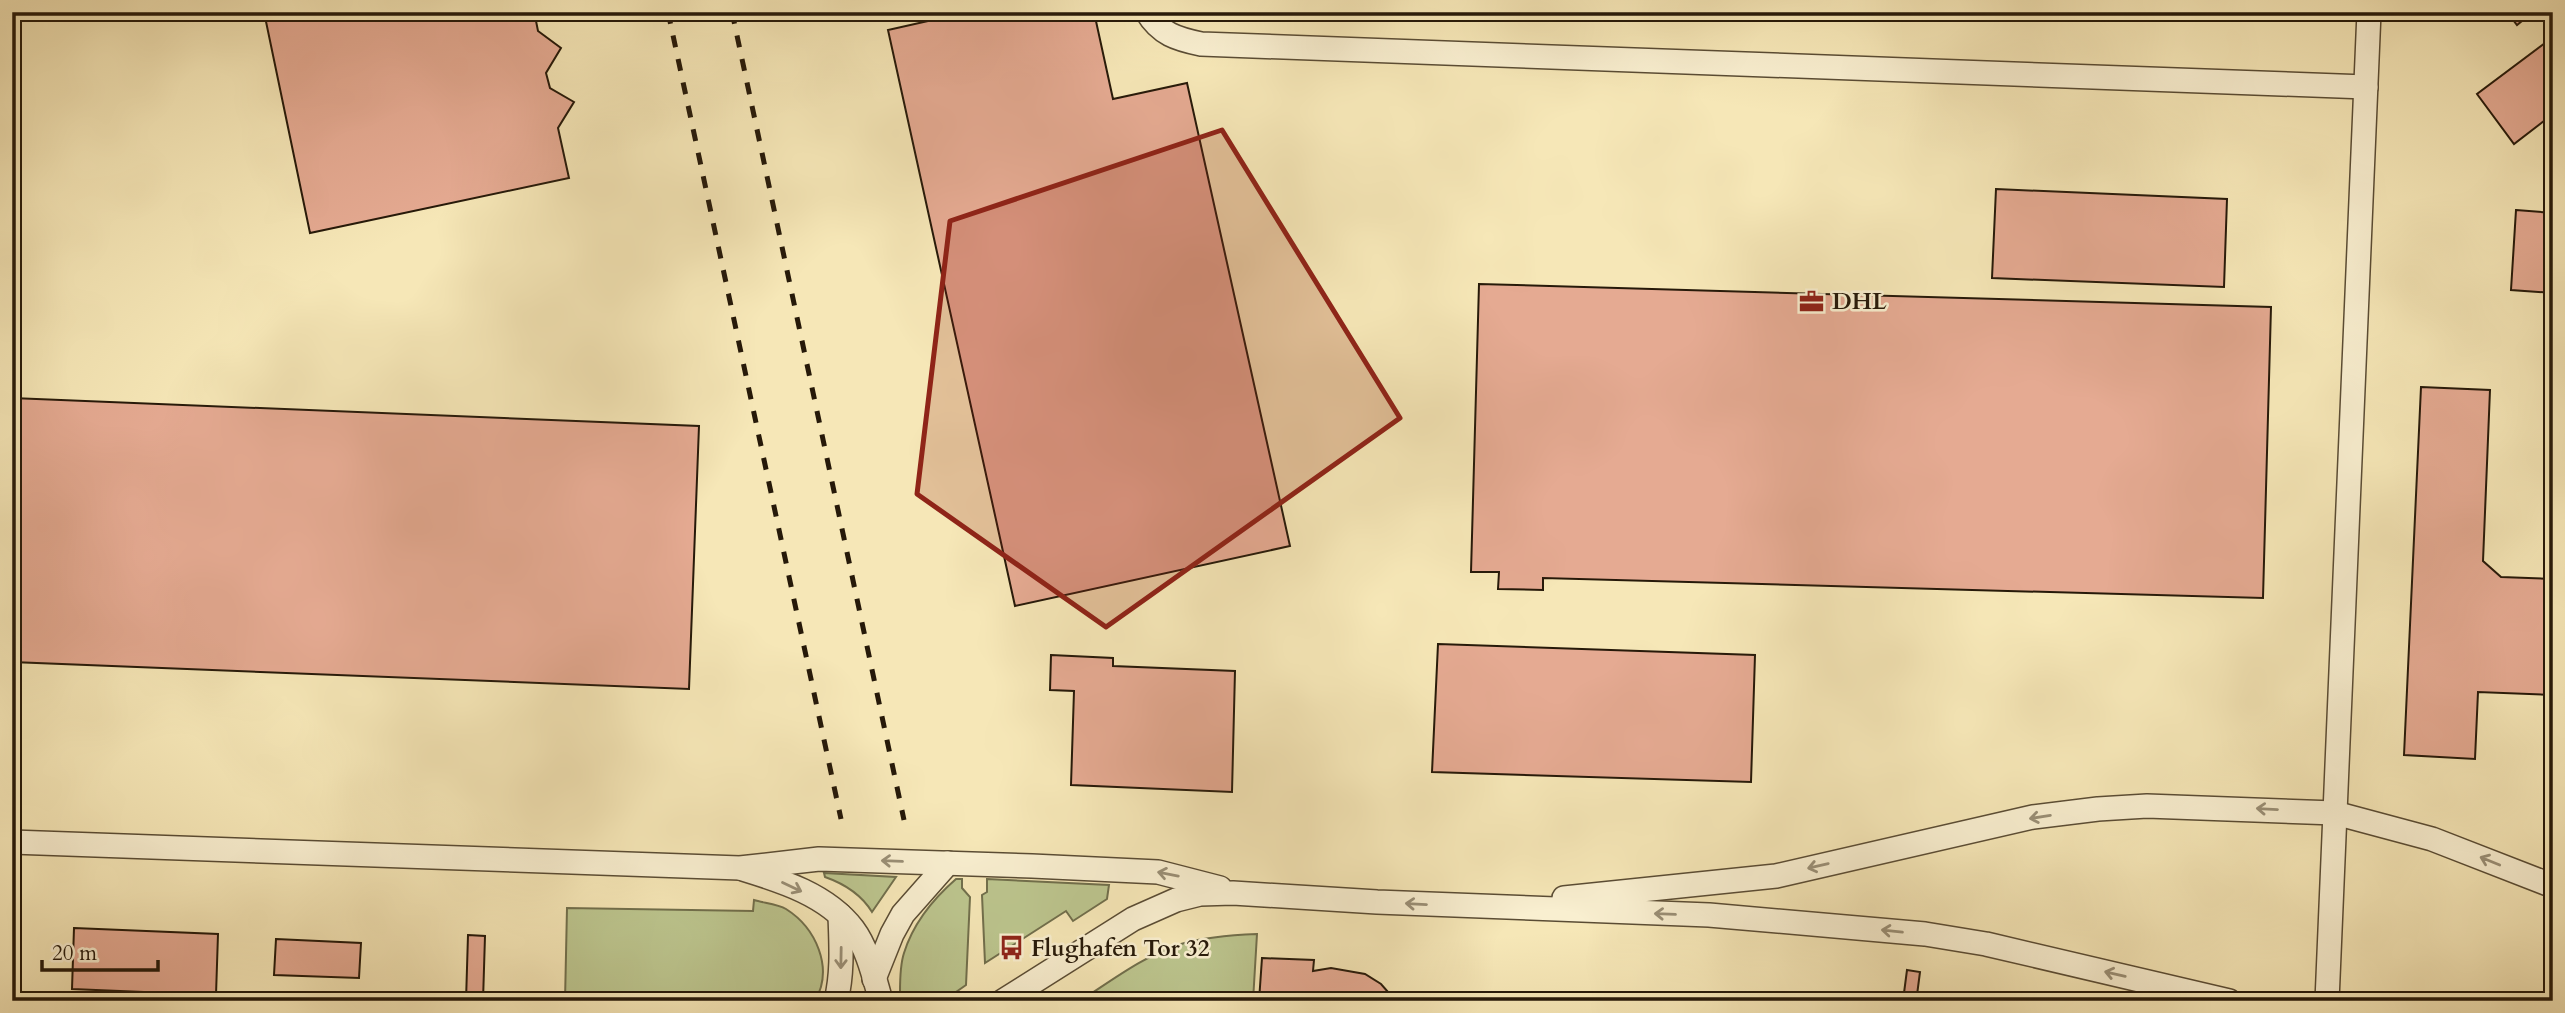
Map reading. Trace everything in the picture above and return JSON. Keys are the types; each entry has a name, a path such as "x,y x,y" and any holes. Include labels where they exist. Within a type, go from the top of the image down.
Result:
{"lane":[{"path":"1147,12 1155,26 1174,38 1201,44 2366,86"},
{"path":"2327,1001 2369,12"},
{"path":"1484,907 1776,876 2033,817 2147,806 2335,813 2432,839 2553,887"},
{"path":"12,842 740,867 819,859 947,863 1158,872 1191,879 1233,893"},
{"path":"878,990 892,934 903,914 947,863"},
{"path":"740,867 787,883 840,915 854,930 878,990"},
{"path":"1003,1001 1133,919 1176,900 1200,894 1233,893 1484,907 1709,915 1925,934 1986,944 2229,1001"},
{"path":"836,1001 841,969 840,915"}],"highlighted area":[{"path":"1222,130 1400,418 1106,627 917,494 950,221"}],"green space":[{"path":"824,873 896,877 872,912 858,895 846,886 825,877"},
{"path":"956,879 962,879 962,888 970,897 966,985 943,1001 906,1001 900,992 900,978 908,942 925,913"},
{"path":"987,879 1109,885 1107,899 1073,921 1066,911 985,963 982,895 987,892"},
{"path":"754,900 786,909 797,917 813,938 819,950 823,975 815,1001 565,1001 567,908 753,911"},
{"path":"1257,934 1253,1001 1080,1001 1129,969 1168,949 1209,938"}],"building":[{"path":"264,12 537,12 535,16 538,31 561,48 546,73 550,88 574,102 558,128 569,178 310,233"},
{"path":"968,12 1094,12 1113,99 1187,83 1290,546 1015,606 888,30"},
{"path":"2507,12 2533,12 2517,25"},
{"path":"2553,37 2553,114 2514,144 2477,94"},
{"path":"1996,189 2227,199 2224,287 1992,278"},
{"path":"2516,210 2553,213 2553,293 2511,290"},
{"path":"1479,284 2271,307 2263,598 1543,578 1543,590 1498,589 1499,572 1471,572"},
{"path":"2421,387 2490,390 2483,561 2501,577 2553,579 2553,695 2478,692 2475,759 2404,755"},
{"path":"12,398 699,426 689,689 12,662"},
{"path":"1438,644 1755,655 1751,782 1432,772"},
{"path":"1051,655 1113,658 1113,666 1235,671 1232,792 1071,785 1074,691 1050,690"},
{"path":"74,928 218,934 216,995 72,989"},
{"path":"468,935 485,936 483,1001 466,1001"},
{"path":"276,939 361,943 359,978 274,975"},
{"path":"1262,958 1314,960 1313,971 1331,968 1365,974 1381,984 1396,1001 1259,1001"},
{"path":"1907,970 1920,972 1917,995 1904,993"}],"railway":[{"path":"668,12 841,819"},
{"path":"732,12 904,820"}],"place":[{"name":"DHL","path":"1812,301"},
{"name":"Flughafen Tor 32","path":"1011,948"}]}
